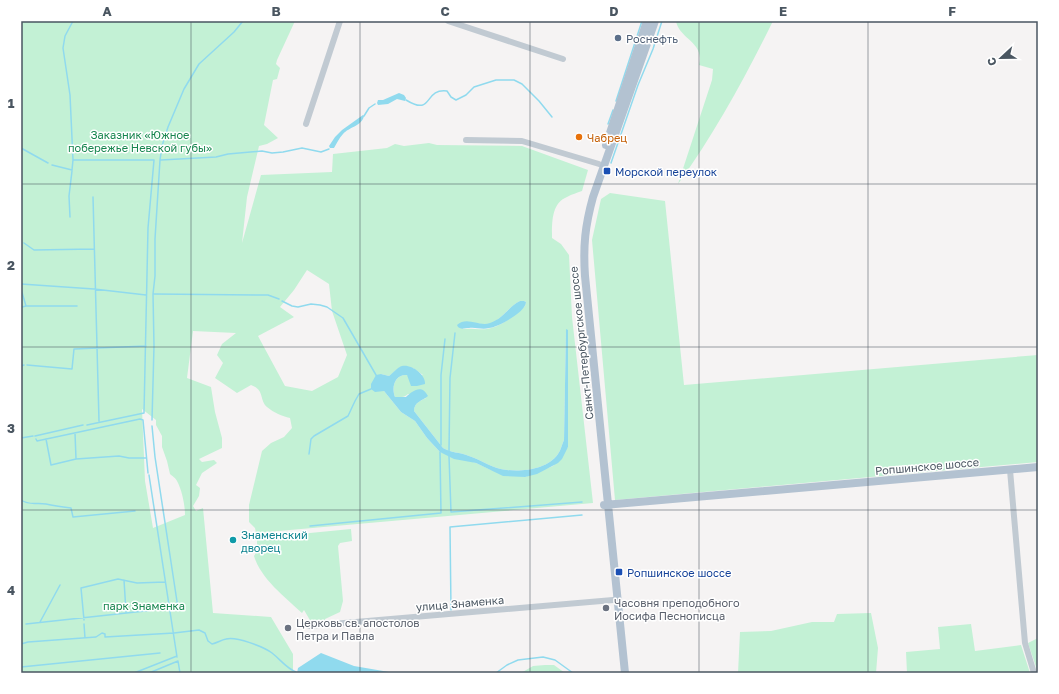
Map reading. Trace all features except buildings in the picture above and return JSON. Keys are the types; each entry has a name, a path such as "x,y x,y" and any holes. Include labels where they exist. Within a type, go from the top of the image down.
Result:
{"main road":[{"name":"Санкт-Петербургское шоссе","path":"625,673 580,276 579,253 580,232 584,209 647,21"},
{"name":"Санкт-Петербургское шоссе","path":"620,673 585,276 584,233 593,197 655,21"},
{"name":"Ропшинское шоссе","path":"606,504 1038,467"}],"street":[{"path":"306,124 340,21"},
{"path":"448,21 563,59"},
{"path":"466,140 522,141 599,164"},
{"path":"1010,470 1026,635 1025,643 1034,673"},
{"name":"улица Знаменка","path":"309,626 613,600"}],"green space":[{"path":"21,21 295,21 277,60 276,64 280,68 277,79 273,80 264,125 278,138 267,144 259,146 247,197 242,243 261,175 332,172 333,154 387,148 395,144 404,146 429,143 437,145 522,146 588,170 582,191 562,200 555,209 552,238 561,244 569,255 572,317 593,503 256,533 255,528 249,522 249,505 262,451 271,443 284,437 292,428 290,418 278,414 267,407 260,392 255,387 251,385 237,393 215,378 223,363 217,355 222,344 236,333 193,331 187,378 211,387 215,412 222,438 222,448 199,459 202,462 214,460 217,463 202,473 196,485 200,488 199,496 193,506 196,511 203,508 213,613 271,617 293,654 293,673 21,673","holes":["307,270 329,284 332,311 347,355 338,377 312,391 285,386 258,336 294,317 280,307 294,290","520,301 526,302 525,306 508,320 493,328 462,329 470,322 484,324 494,322","566,330 568,447 553,466 525,477 491,470 476,463 440,452 427,438 415,421 401,412 384,391 380,391 381,374 389,376 400,367 413,368 423,375 409,377 407,375 403,375 397,379 394,385 395,397 404,397 408,394 426,398 416,404 414,411 443,448 449,451 466,455 497,468 507,470 528,470 542,466 554,459 560,451 564,440","142,409 156,420 156,425 162,436 162,447 170,474 175,478 182,493 185,515 153,528 145,481"]},
{"path":"676,21 773,21 729,105 705,145 678,184 712,80 713,69 699,65 700,57 698,51 678,27"},
{"path":"610,193 665,201 684,385 1038,355 1038,462 615,500 592,240 601,199"},
{"path":"351,529 352,541 340,543 338,546 343,601 340,612 325,619 325,626 321,628 314,627 304,610 302,613 274,587 262,572 254,556 257,551 257,540 288,539 286,537 279,536"},
{"path":"871,613 878,648 876,673 738,673 740,632 771,631 812,622 834,622 837,614"},
{"path":"971,624 975,651 1021,645 1030,673 907,673 906,652 940,649 938,627"},
{"path":"1038,638 1038,673 1028,643"},
{"path":"554,665 565,673 521,673 533,666"}],"water":[{"path":"399,93 404,95 406,98 405,101 397,99 388,104 378,105 378,100 383,100"},
{"path":"363,115 364,116 361,122 343,134 334,148 330,148 329,146 335,137 342,130"},
{"path":"520,301 526,302 525,306 517,314 505,322 493,327 484,329 462,329 457,325 465,321 482,324 490,323 499,319 512,306"},
{"path":"566,329 568,330 568,447 562,459 558,463 537,474 525,477 503,476 476,463 454,459 440,452 427,438 415,421 401,412 384,391 375,392 371,389 371,384 376,375 381,374 389,376 402,366 414,368 421,374 425,384 411,386 407,375 403,375 395,382 395,397 406,397 417,389 426,392 428,396 415,406 414,411 443,448 466,455 492,466 513,471 528,470 542,466 554,459 564,440"},
{"path":"321,653 354,666 389,672 417,673 297,673 298,668"}],"waterway":[{"path":"73,21 65,36 63,48 70,95 73,160"},
{"path":"152,420 155,239 162,146 168,127 184,89 199,64 234,32 243,21"},
{"path":"616,101 642,21"},
{"path":"611,163 662,21"},
{"path":"406,100 415,104 425,104 434,94 439,91 447,91 451,97 456,100 466,95 474,87 496,80 514,80 522,84 552,117"},
{"path":"364,116 369,108 375,104"},
{"path":"608,124 613,110"},
{"path":"21,148 48,163"},
{"path":"161,160 216,157 228,154 262,151 272,153 302,148 321,152 329,149"},
{"path":"52,165 72,170 73,160 154,160 148,228 144,413 87,425"},
{"path":"70,217 69,196 72,171"},
{"path":"93,197 99,421"},
{"path":"24,243 34,250 94,249"},
{"path":"21,284 94,289 146,295"},
{"path":"21,289 26,306 22,307"},
{"path":"154,294 268,295 279,299"},
{"path":"282,301 298,307 311,304 320,305 327,307 343,318 376,375"},
{"path":"26,306 77,306"},
{"path":"449,451 450,378 455,333"},
{"path":"441,445 441,375 445,339"},
{"path":"27,365 72,369 74,349 146,346"},
{"path":"309,454 311,439 348,416 359,394 371,389"},
{"path":"36,439 37,441 140,419 143,420 148,473"},
{"path":"35,436 83,425"},
{"path":"152,426 155,457 178,608"},
{"path":"75,433 76,459"},
{"path":"21,438 33,436"},
{"path":"46,439 51,465 76,459 119,456 129,458 146,458"},
{"path":"310,526 441,513 440,452"},
{"path":"449,456 451,512 582,502"},
{"path":"149,475 177,657"},
{"path":"21,500 30,503 71,508 73,517 135,511"},
{"path":"451,610 450,527 582,515"},
{"path":"84,620 81,588 118,579 137,583 165,582"},
{"path":"124,580 126,612"},
{"path":"40,622 60,585"},
{"path":"26,624 154,610"},
{"path":"84,624 85,638"},
{"path":"21,644 28,642 96,637 102,633 105,634 105,637 199,630 205,633 208,641 212,644 231,638 263,648 272,653 286,666 296,672"},
{"path":"21,667 160,653"},
{"path":"134,673 177,656"},
{"path":"496,673 507,665 518,660 543,657 555,660 573,673"},
{"path":"178,661 180,673"},
{"path":"149,673 178,661"}],"place":[{"name":"Роснефть","path":"618,38"},
{"name":"Чабрец","path":"579,137"},
{"name":"Морской переулок","path":"607,171"},
{"name":"Знаменский дворец","path":"233,540"},
{"name":"Ропшинское шоссе","path":"619,572"},
{"name":"Часовня преподобного Иосифа Песнописца","path":"606,608"},
{"name":"Церковь св. апостолов Петра и Павла","path":"288,628"}],"park label":[{"name":"Заказник «Южное побережье Невской губы»","path":"140,140"},
{"name":"парк Знаменка","path":"144,605"}]}
